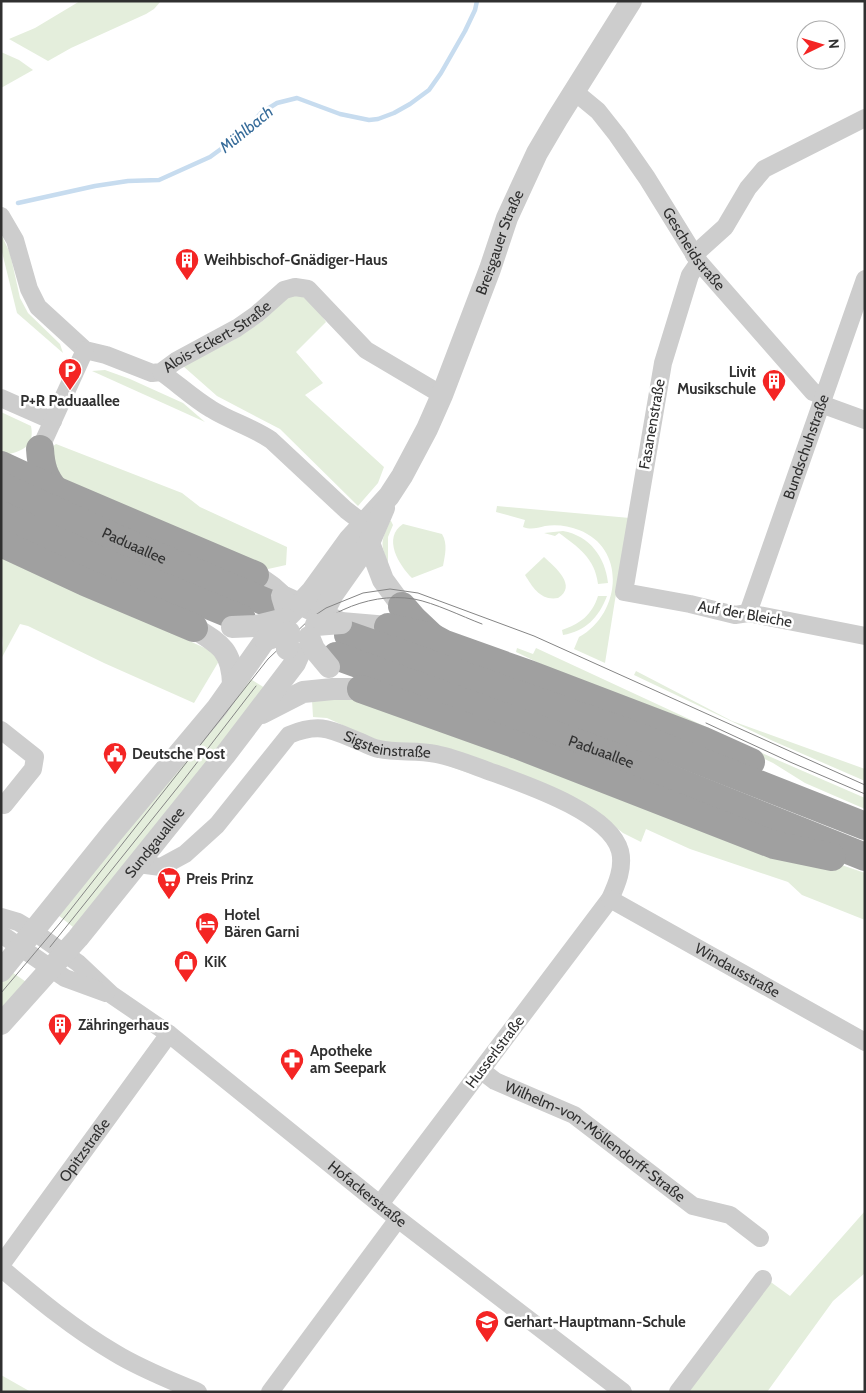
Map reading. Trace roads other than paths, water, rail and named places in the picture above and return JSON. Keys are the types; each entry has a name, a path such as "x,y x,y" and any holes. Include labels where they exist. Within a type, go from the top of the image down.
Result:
{"highway":[{"path":"1,463 22,460 40,449 41,467 55,490"},
{"path":"1,463 313,617 414,620 432,637 445,644 702,740 780,775 859,824"},
{"name":"Paduaallee","path":"1,486 142,550 313,617 629,733 859,824"},
{"name":"Paduaallee","path":"1,515 237,623"},
{"path":"1,543 84,582 194,628"},
{"name":"Paduaallee","path":"313,617 624,760 865,857"},
{"path":"361,689 517,745 774,846 865,863"}],"street":[{"name":"Breisgauer Straße","path":"272,694 313,617 349,540 370,531 416,449 442,395 490,269 507,218 541,146 631,1"},
{"name":"Gescheidstraße","path":"575,92 598,111 617,135 647,178 696,259 813,392 822,400 865,420"},
{"name":"Fasanenstraße","path":"624,592 663,363 696,259 725,227 748,188 764,169 865,118"},
{"name":"Alois-Eckert-Straße","path":"1,216 15,240 29,289 38,307 86,350 106,355 143,371 161,372 176,361 237,328 257,314 284,290 295,287 308,289 366,350 442,395"},
{"name":"Bundschuhstraße","path":"748,614 865,279"},
{"path":"40,449 86,350"},
{"path":"1,971 112,832 216,708 265,640 383,580 370,531 271,440 258,431 211,409 161,372"},
{"path":"1,398 53,421"},
{"name":"Auf der Bleiche","path":"624,592 690,604 735,615 748,614 865,636"},
{"path":"194,628 237,623 256,626 313,617"},
{"path":"313,617 340,678 361,689"},
{"path":"194,628 224,649 232,670 233,684"},
{"path":"254,718 303,692 361,689"},
{"name":"Sundgauallee","path":"1,1024 38,985 51,957 138,864 272,694"},
{"name":"Sigsteinstraße","path":"138,864 161,867 185,854 217,825 289,735 305,728 318,727 333,730 377,749 411,751 460,760 525,784 569,803 605,829 614,838 618,847 620,852 619,880 610,899"},
{"path":"1,730 35,757 33,769 4,805"},
{"name":"Windausstraße","path":"610,899 865,1042"},
{"name":"Husserlstraße","path":"380,1204 610,899"},
{"path":"1,917 18,922 27,939"},
{"path":"1,934 27,939"},
{"name":"Hofackerstraße","path":"27,939 51,957 65,978 112,995 169,1034 398,1219 623,1392"},
{"name":"Opitzstraße","path":"1,1267 169,1034"},
{"name":"Wilhelm-von-Möllendorff-Straße","path":"482,1071 494,1080 574,1115 693,1206 730,1215 760,1238"},
{"path":"270,1392 398,1219"},
{"path":"1,1267 56,1314 115,1353 198,1392"},
{"path":"678,1392 763,1279"}],"waterway":[{"name":"Mühlbach","path":"18,203 95,186 128,181 159,180 210,157 243,133 261,113 277,103 297,98 340,114 369,120 394,113 429,90 465,31 477,1"}],"tram line":[{"path":"1,993 60,923 268,659 311,618 326,608 363,593 390,589 418,593 534,636 865,785"},
{"path":"285,652 312,628 327,618 360,603 377,599 414,599 482,624"},
{"path":"50,947 256,686"},
{"path":"706,723 865,794"}],"place":[{"name":"Weihbischof-Gnädiger-Haus","path":"187,281"},
{"name":"P+R Paduaallee","path":"70,391"},
{"name":"Livit Musikschule","path":"774,402"},
{"name":"Deutsche Post","path":"115,775"},
{"name":"Preis Prinz","path":"169,900"},
{"name":"Hotel Bären Garni","path":"207,945"},
{"name":"KiK","path":"186,983"},
{"name":"Zähringerhaus","path":"60,1046"},
{"name":"Apotheke am Seepark","path":"292,1081"},
{"name":"Gerhart-Hauptmann-Schule","path":"487,1343"}]}
